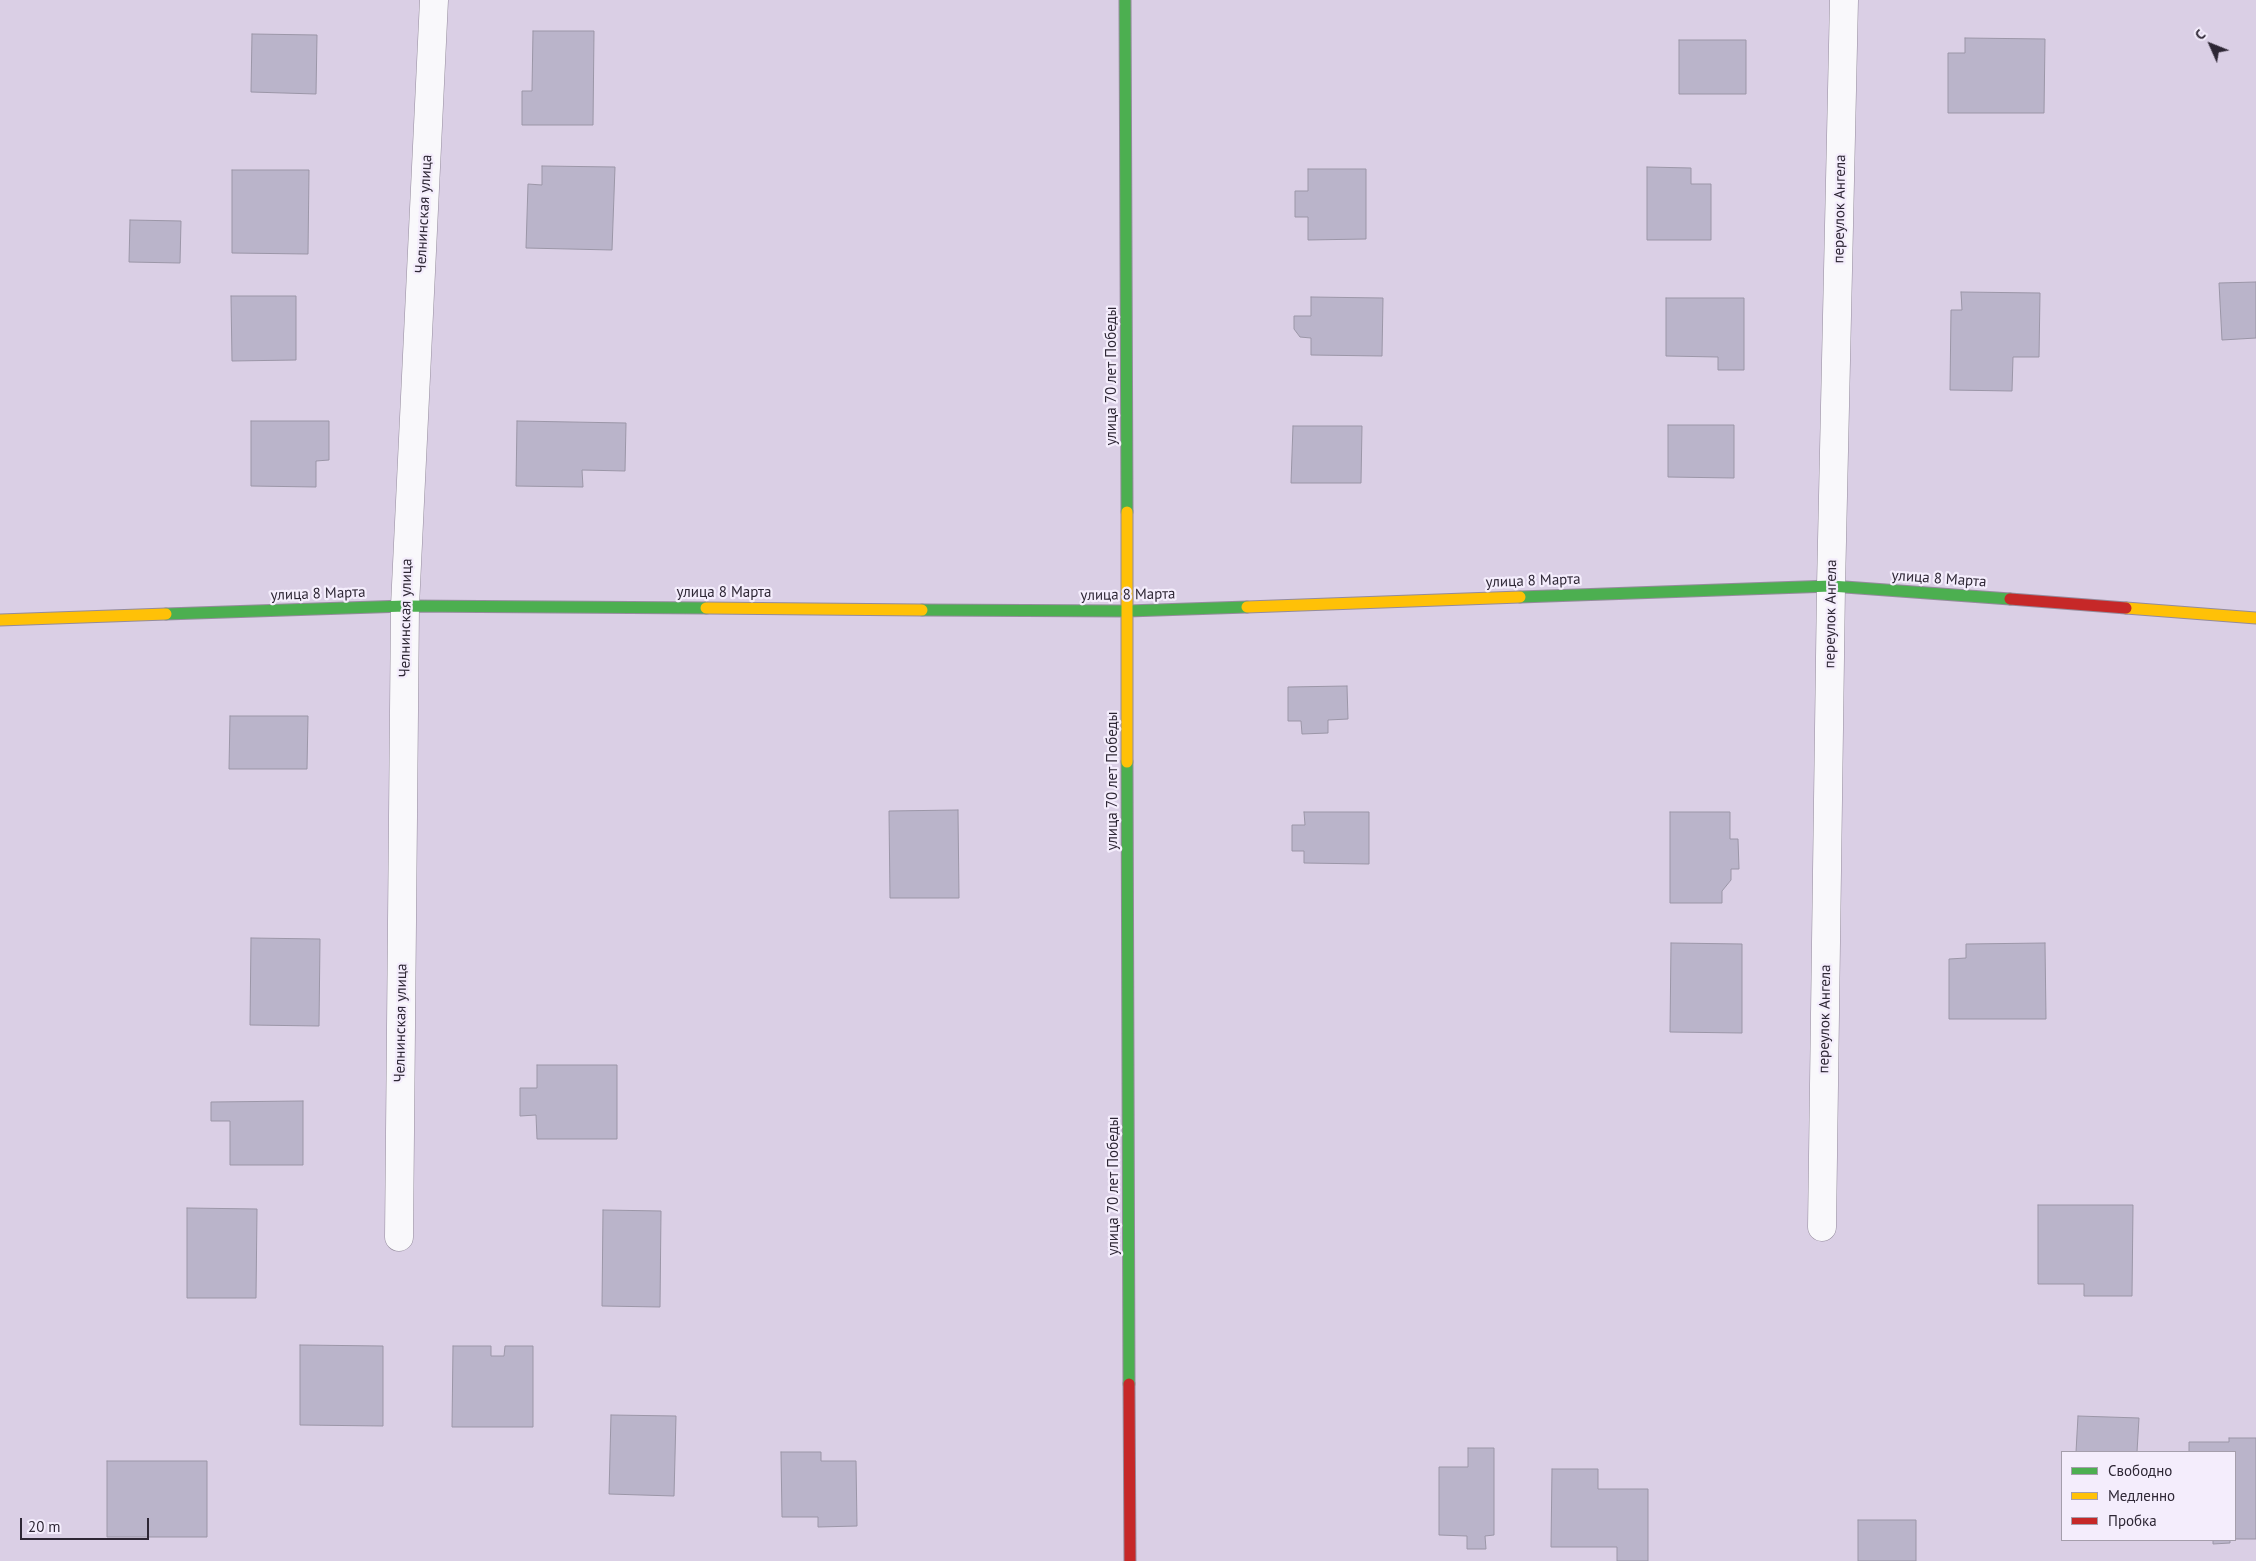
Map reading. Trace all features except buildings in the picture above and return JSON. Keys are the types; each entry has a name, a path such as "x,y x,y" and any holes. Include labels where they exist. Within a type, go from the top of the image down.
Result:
{"street":[{"name":"Челнинская улица","path":"399,1237 405,606 434,0"},
{"name":"улица 70 лет Победы","path":"1125,0 1130,1561"},
{"name":"переулок Ангела","path":"1822,1228 1831,586 1844,0"},
{"name":"улица 8 Марта","path":"0,620 405,606 1128,611 1831,586 2256,618"}],"traffic: fast":[{"path":"1125,0 1127,512"},
{"path":"1520,597 1831,586 2010,599"},
{"path":"166,614 405,606 706,608"},
{"path":"922,610 1128,611 1247,607"},
{"path":"1127,762 1129,1384"}],"traffic: slow":[{"path":"1127,512 1127,762"},
{"path":"1247,607 1520,597"},
{"path":"706,608 922,610"},
{"path":"2126,608 2256,618"},
{"path":"0,620 166,614"}],"traffic: jam":[{"path":"2010,599 2126,608"},
{"path":"1129,1384 1130,1561"}]}
